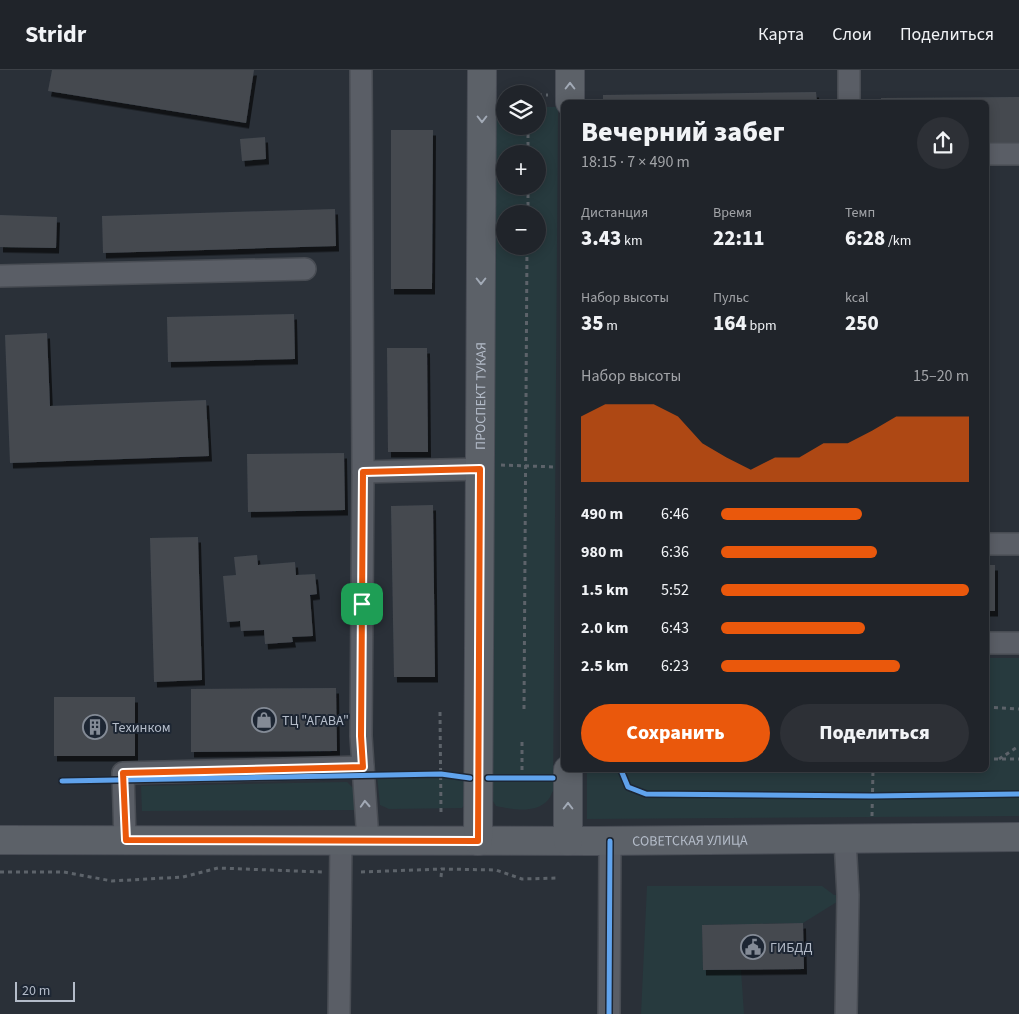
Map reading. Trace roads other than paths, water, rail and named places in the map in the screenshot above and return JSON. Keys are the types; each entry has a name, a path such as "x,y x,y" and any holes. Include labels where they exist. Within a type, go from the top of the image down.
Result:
{"main road":[{"name":"ПРОСПЕКТ ТУКАЯ","path":"478,841 490,467 482,70"},
{"path":"570,70 570,100"},
{"path":"561,774 568,841"},
{"name":"СОВЕТСКАЯ УЛИЦА","path":"0,840 610,841 1019,837"}],"street":[{"path":"339,1014 341,873 354,841 363,767 361,736 363,472 361,70"},
{"path":"849,70 849,100"},
{"path":"989,154 1019,154"},
{"path":"0,276 305,270"},
{"path":"363,472 490,467"},
{"path":"989,544 1019,544"},
{"path":"989,643 1019,643"},
{"path":"126,840 123,773 363,767"},
{"path":"845,840 848,895 846,1014"},
{"path":"609,1014 610,841"}],"place":[{"name":"ТЦ \"АГАВА\"","path":"264,720"},
{"name":"Техинком","path":"95,727"},
{"name":"ГИБДД","path":"753,947"}]}
